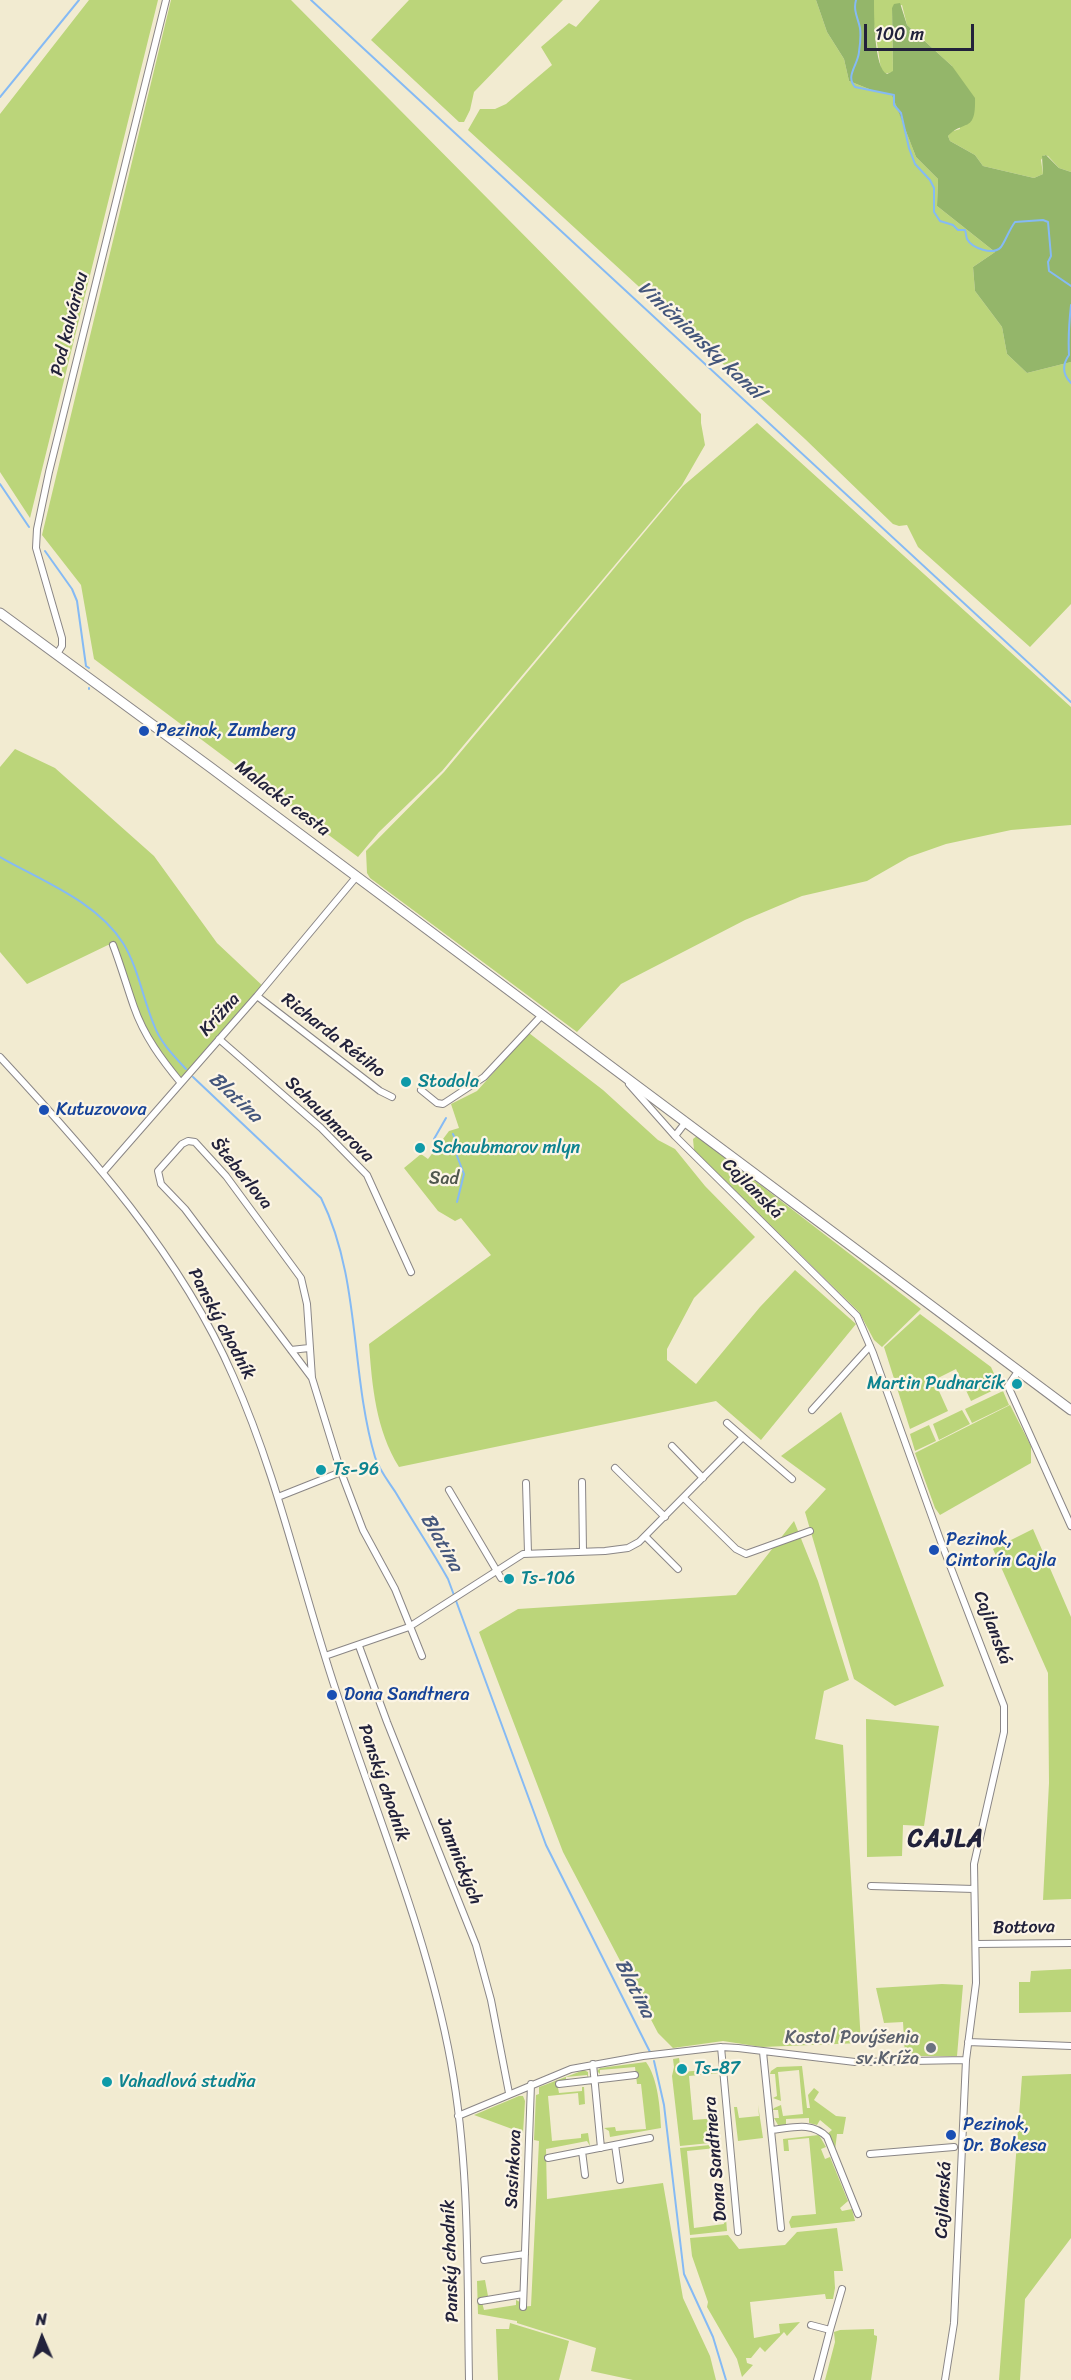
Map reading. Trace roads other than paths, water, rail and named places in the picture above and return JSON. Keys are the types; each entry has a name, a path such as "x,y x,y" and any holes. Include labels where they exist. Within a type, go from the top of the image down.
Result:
{"main road":[{"name":"Malacká cesta","path":"0,612 542,1015"},
{"path":"542,1015 1071,1410"}],"street":[{"name":"Pod kalváriou","path":"57,654 62,646 62,638 37,556 37,529 54,450 166,0"},
{"name":"Krížna","path":"104,1171 257,996 357,876"},
{"path":"113,945 135,1009 152,1044 165,1064 182,1082"},
{"name":"Richarda Rétiho","path":"257,996 380,1091 392,1096"},
{"path":"421,1090 437,1103 443,1104 484,1077 542,1015"},
{"name":"Schaubmarova","path":"219,1039 321,1128 367,1175 411,1272"},
{"path":"0,1057 104,1171"},
{"name":"Cajlanská","path":"622,1076 675,1136 856,1316 870,1346 1004,1706 1004,1732 974,1864 976,1983 966,2060 954,2323 945,2380"},
{"path":"675,1136 685,1123"},
{"name":"Šteberlova","path":"312,1378 185,1209 161,1184 158,1171 182,1144 188,1141 195,1142 226,1176 296,1269 305,1291 312,1378 341,1472 363,1530 394,1589 422,1656"},
{"name":"Panský chodník","path":"104,1171 175,1269 206,1321 232,1374 278,1497 325,1656 436,1993 452,2065 458,2116 466,2230 469,2380"},
{"path":"812,1410 870,1346"},
{"path":"291,1350 309,1348"},
{"path":"1018,1370 1008,1386 1071,1526"},
{"path":"727,1423 792,1479"},
{"path":"325,1656 409,1627 523,1554 628,1548 646,1537 743,1437"},
{"path":"672,1446 703,1478"},
{"path":"615,1468 665,1517"},
{"path":"278,1497 341,1472"},
{"path":"582,1482 583,1551"},
{"path":"526,1483 528,1553"},
{"path":"449,1490 501,1578"},
{"path":"684,1498 736,1549 746,1554 810,1531"},
{"path":"646,1537 678,1569"},
{"name":"Jamnických","path":"359,1646 476,1945 491,2000 509,2093"},
{"path":"871,1886 974,1889"},
{"name":"Bottova","path":"977,1944 1071,1942"},
{"path":"968,2042 1071,2046"},
{"path":"458,2116 571,2069 643,2056 721,2047 842,2061 966,2060"},
{"name":"Dona Sandtnera","path":"721,2047 738,2232"},
{"path":"763,2052 781,2228"},
{"path":"593,2064 601,2148"},
{"path":"559,2084 635,2075"},
{"name":"Sasinkova","path":"523,2307 531,2085"},
{"path":"771,2130 812,2126 821,2131 827,2137 858,2214"},
{"path":"548,2158 650,2139"},
{"path":"615,2145 620,2180"},
{"path":"870,2154 954,2147"},
{"path":"582,2151 585,2175"},
{"path":"484,2259 525,2254"},
{"path":"817,2380 842,2289"},
{"path":"481,2301 523,2294"},
{"path":"811,2325 830,2330"}],"waterway":[{"path":"0,97 79,0"},
{"name":"Viničniansky kanál","path":"311,0 1071,702"},
{"path":"856,0 855,11 860,28 860,40 852,83 855,87 894,95 894,105 901,113 915,164 930,180 934,188 934,212 940,221 953,225 958,230 965,230 970,242 988,251 1001,247 1015,222 1043,220 1048,222 1051,256 1048,262 1049,271 1071,286"},
{"path":"1071,305 1069,355 1064,369 1071,383"},
{"path":"0,484 29,527"},
{"path":"45,551 72,589 77,601 86,666 89,668"},
{"name":"Blatina","path":"0,857 67,893 112,928 133,962 150,1015 160,1037 186,1069"},
{"name":"Blatina","path":"193,1077 321,1198 334,1229 343,1261 367,1425 375,1457 448,1579 546,1845 650,2052"},
{"path":"434,1139 446,1118"},
{"path":"453,1134 458,1145 457,1156 464,1174 457,1202"},
{"name":"Blatina","path":"654,2061 664,2105 684,2274 713,2337 726,2380"}],"place":[{"name":"Pezinok, Zumberg","path":"144,731"},
{"name":"Stodola","path":"406,1082"},
{"name":"Kutuzovova","path":"44,1110"},
{"name":"Schaubmarov mlyn","path":"420,1148"},
{"name":"Martin Pudnarčík","path":"1017,1384"},
{"name":"Ts-96","path":"321,1470"},
{"name":"Pezinok, Cintorín Cajla","path":"934,1550"},
{"name":"Ts-106","path":"509,1579"},
{"name":"Dona Sandtnera","path":"332,1695"},
{"name":"Kostol Povýšenia sv.Kríža","path":"931,2048"},
{"name":"Ts-87","path":"682,2069"},
{"name":"Vahadlová studňa","path":"107,2082"},
{"name":"Pezinok, Dr. Bokesa","path":"951,2135"}],"district":[{"name":"CAJLA","path":"946,1840"}],"park label":[{"name":"Sad","path":"444,1179"}]}
